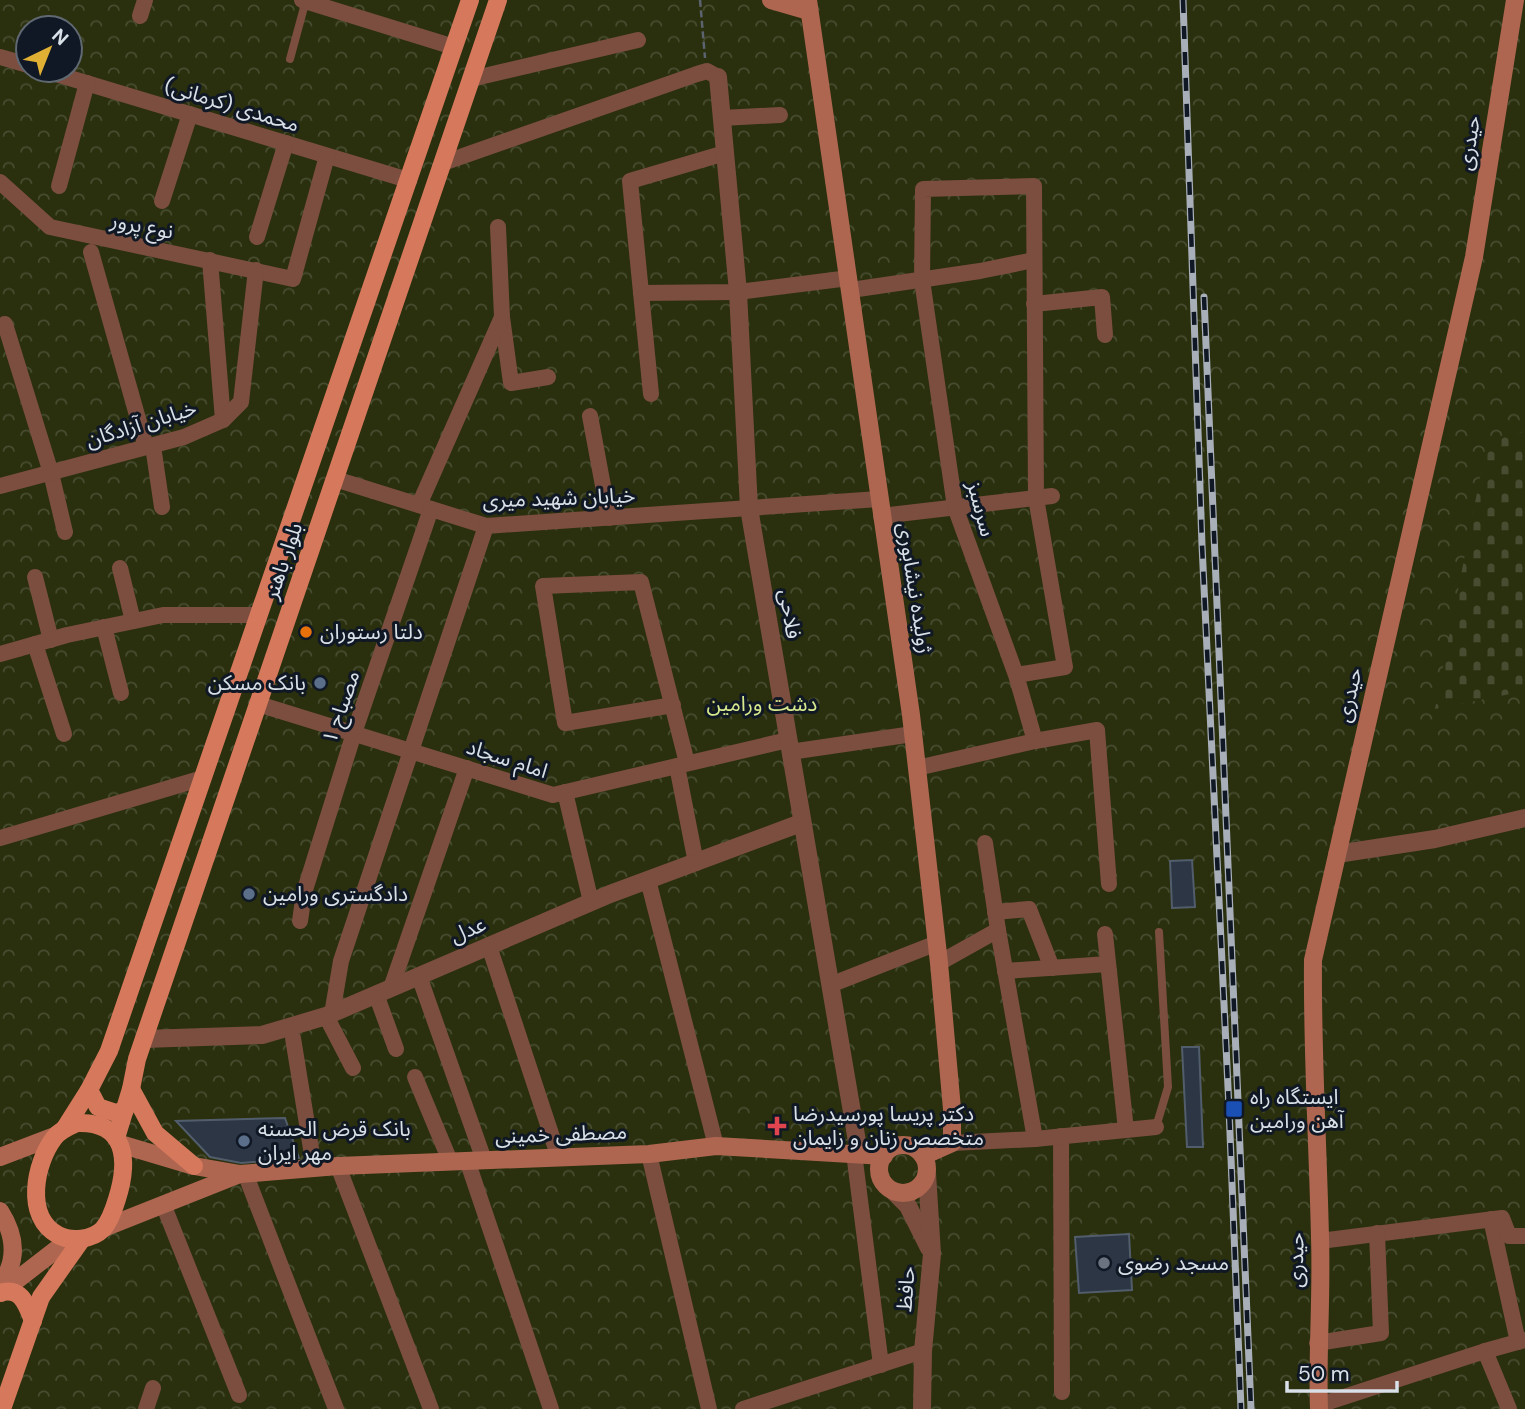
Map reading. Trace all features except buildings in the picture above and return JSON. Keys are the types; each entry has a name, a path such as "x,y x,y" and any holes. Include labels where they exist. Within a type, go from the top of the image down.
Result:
{"main road":[{"name":"بلوار باهنر","path":"60,1132 89,1090 108,1051 470,0"},
{"name":"بلوار باهنر","path":"118,1141 144,1038 498,0"},
{"path":"772,0 809,6"},
{"name":"حیدری","path":"1319,1407 1317,1343 1320,1241 1312,1038 1313,960 1474,257 1515,0"},
{"name":"ژولیده نیشابوری","path":"809,6 913,734 939,963 952,1109 951,1143"},
{"path":"131,1089 155,1133 194,1166"},
{"path":"89,1090 98,1107 116,1113 125,1110"},
{"path":"0,1157 76,1123 89,1123 102,1126 118,1141 194,1166 242,1173"},
{"path":"60,1132 48,1149 38,1178 37,1208 48,1228 58,1235 76,1239"},
{"path":"104,1228 113,1211 123,1175 124,1156 118,1141"},
{"path":"925,1165 918,1151 904,1146 889,1150 880,1163 882,1179 893,1191 900,1193 915,1190 920,1186 925,1165 951,1143"},
{"name":"مصطفی خمینی","path":"242,1173 314,1167 649,1154 716,1146 884,1156"},
{"path":"0,1293 76,1239 242,1173"},
{"path":"0,1212 9,1225 14,1244 12,1263 0,1285"},
{"path":"2,1409 41,1297 76,1239"},
{"path":"0,1293 8,1290 19,1295 33,1321"}],"street":[{"path":"140,16 145,0"},
{"path":"304,0 454,47"},
{"path":"471,79 638,40"},
{"path":"443,163 713,74"},
{"name":"فلاحی","path":"713,74 722,118 738,292 749,508 857,1153"},
{"name":"محمدی (کرمانی)","path":"84,82 408,180"},
{"path":"59,186 88,83"},
{"path":"162,201 190,114"},
{"path":"722,118 780,115"},
{"path":"257,237 286,143"},
{"path":"651,394 630,181 725,153"},
{"name":"نوع پرور","path":"0,182 50,227 293,279 327,156"},
{"name":"سرسبز","path":"1034,260 1034,186 923,189 922,280 955,507 1016,675 1035,741"},
{"path":"498,227 502,317 511,383 548,377"},
{"path":"91,252 149,446 162,507"},
{"path":"209,260 222,420"},
{"path":"641,293 738,292 922,280 1034,260 1044,497 1065,667 1016,675"},
{"name":"خیابان آزادگان","path":"0,486 184,437 222,420 241,402 256,270"},
{"path":"1034,304 1102,297 1104,335"},
{"name":"مصباح ۱","path":"300,921 304,893 425,507 502,317"},
{"path":"5,324 51,473 65,532"},
{"path":"590,416 609,518"},
{"name":"خیابان شهید میری","path":"335,479 486,526 749,508 955,507 1044,497"},
{"path":"353,1068 329,1015 341,961 486,526"},
{"path":"120,568 134,621"},
{"path":"35,577 43,642 64,734"},
{"path":"673,705 565,723 543,586 641,582 673,705 696,863"},
{"path":"0,654 163,615 259,615"},
{"path":"104,627 121,693"},
{"name":"امام سجاد","path":"258,704 553,795 682,764 789,746 913,734"},
{"path":"917,768 1097,730 1109,884"},
{"path":"396,1049 384,991 467,768"},
{"path":"0,838 203,778"},
{"path":"565,792 591,902"},
{"path":"1337,854 1435,839 1525,818"},
{"name":"عدل","path":"144,1038 262,1035 329,1015 591,902 802,823"},
{"path":"985,844 1035,1139"},
{"path":"648,880 716,1146"},
{"path":"995,912 1029,909 1052,968"},
{"path":"939,963 998,930"},
{"path":"1105,934 1126,1130"},
{"path":"830,985 937,943"},
{"path":"489,946 559,1158"},
{"path":"1005,971 1108,964"},
{"path":"419,976 467,1160 551,1409"},
{"path":"293,1038 314,1167"},
{"path":"415,1077 467,1160"},
{"path":"951,1143 1035,1139 1156,1127"},
{"path":"1061,1136 1062,1392"},
{"path":"857,1153 881,1365"},
{"path":"649,1154 709,1409"},
{"name":"حافظ","path":"922,1409 923,1351 932,1254 925,1165"},
{"path":"338,1166 431,1409"},
{"path":"242,1173 336,1409"},
{"path":"893,1191 908,1206 932,1254"},
{"path":"163,1204 239,1395"},
{"path":"1320,1241 1502,1218 1508,1236 1525,1236"},
{"path":"1319,1407 1485,1350 1521,1341 1491,1219"},
{"path":"1317,1343 1381,1333 1377,1233"},
{"path":"1485,1350 1508,1409"},
{"path":"743,1409 923,1351"},
{"path":"146,1409 153,1388"}],"lane":[{"path":"290,59 304,0"},
{"path":"1156,1127 1168,1087 1159,932"}],"path":[{"path":"700,0 713,74"}],"green space":[{"name":"دشت ورامین","path":"0,0 1525,0 1525,1409 0,1409"},
{"path":"1525,431 1525,691 1435,709 1487,441"}],"railway":[{"path":"1183,0 1202,545 1241,1409"},
{"path":"1204,297 1251,1409"}],"place":[{"name":"دلتا رستوران","path":"306,632"},
{"name":"بانک مسکن","path":"320,683"},
{"name":"دادگستری ورامین","path":"249,894"},
{"name":"ایستگاه راه آهن ورامین","path":"1234,1109"},
{"name":"دکتر پریسا پورسیدرضا متخصص زنان و زایمان","path":"777,1126"},
{"name":"بانک قرض الحسنه مهر ایران","path":"244,1141"},
{"name":"مسجد رضوی","path":"1104,1263"}]}
